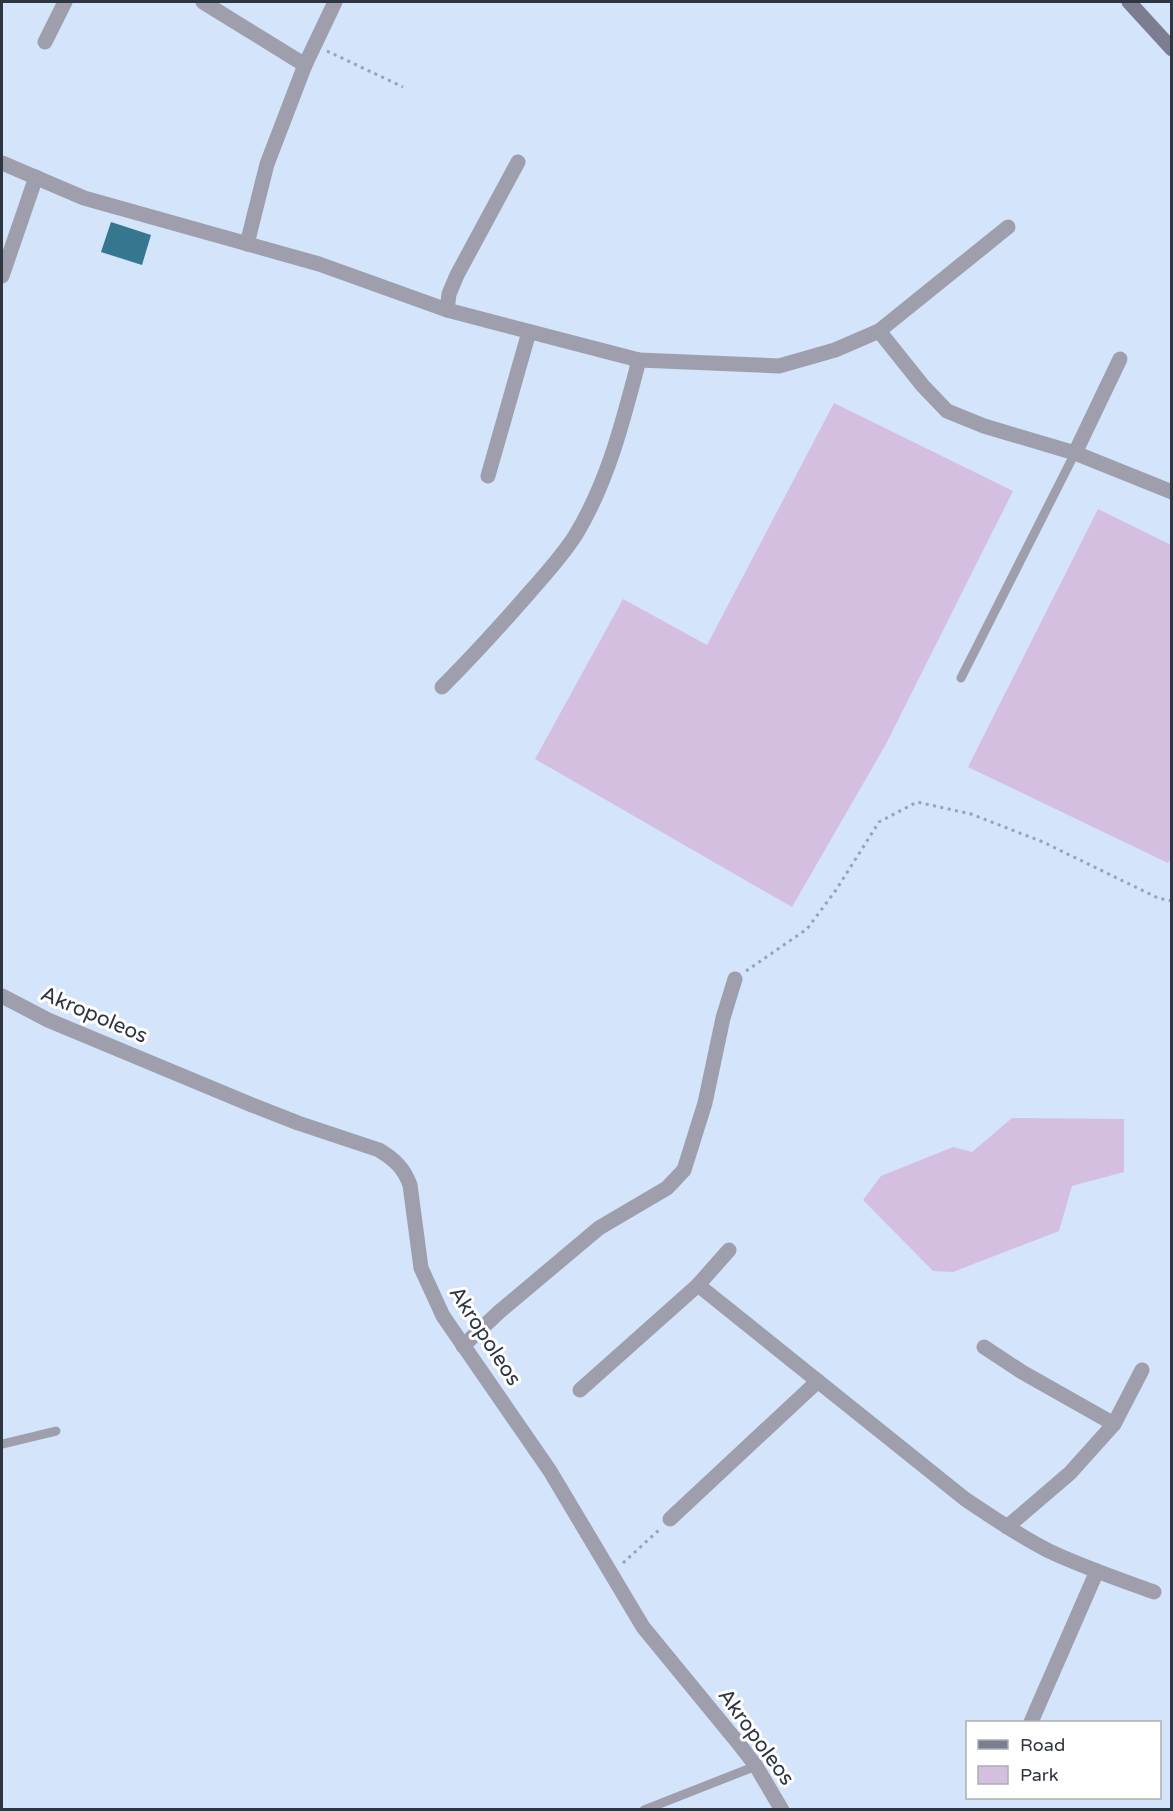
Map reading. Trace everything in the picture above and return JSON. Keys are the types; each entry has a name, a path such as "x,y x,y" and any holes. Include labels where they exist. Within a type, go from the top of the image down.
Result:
{"main road":[{"path":"1130,2 1172,49"}],"street":[{"path":"45,42 65,2"},
{"path":"203,2 305,65"},
{"path":"248,244 267,164 305,65 335,2"},
{"path":"447,310 449,294 457,274 518,162"},
{"path":"2,163 84,198 319,264 447,310 639,360 779,366 835,350 879,331 1008,226"},
{"path":"2,276 36,177"},
{"path":"879,331 922,386 947,411 984,426 1075,453 1172,492"},
{"path":"488,476 529,332"},
{"path":"1075,453 1120,359"},
{"path":"442,687 485,643 549,570 574,537 609,465 639,360"},
{"path":"463,1346 499,1312 599,1228 668,1188 684,1170 705,1103 723,1018 735,979"},
{"name":"Akropoleos","path":"2,996 48,1020 252,1105 379,1150 390,1157 406,1174 410,1185 422,1268 443,1316 550,1471 643,1627 756,1766 782,1809"},
{"path":"580,1390 698,1286 729,1251"},
{"path":"698,1286 965,1499 1007,1527 1048,1550 1154,1592"},
{"path":"984,1347 1022,1372 1114,1424"},
{"path":"1007,1527 1070,1473 1114,1424 1142,1370"},
{"path":"670,1519 818,1382"},
{"path":"1031,1721 1097,1571"}],"lane":[{"path":"961,678 1075,453"},
{"path":"2,1444 56,1431"},
{"path":"644,1809 756,1766"}],"path":[{"path":"315,45 403,87"},
{"path":"735,979 807,929 836,890 879,822 917,802 971,814 1042,842 1158,898 1172,901"},
{"path":"611,1574 670,1519"}],"green space":[{"path":"834,403 1013,491 886,744 792,907 535,759 623,599 707,645"},
{"path":"1098,509 1171,545 1172,857 1168,863 968,767"},
{"path":"1012,1118 1124,1119 1124,1172 1072,1186 1059,1231 953,1272 933,1271 863,1200 881,1176 953,1147 972,1152"}],"building":[{"path":"111,222 151,235 142,265 101,252"}]}
